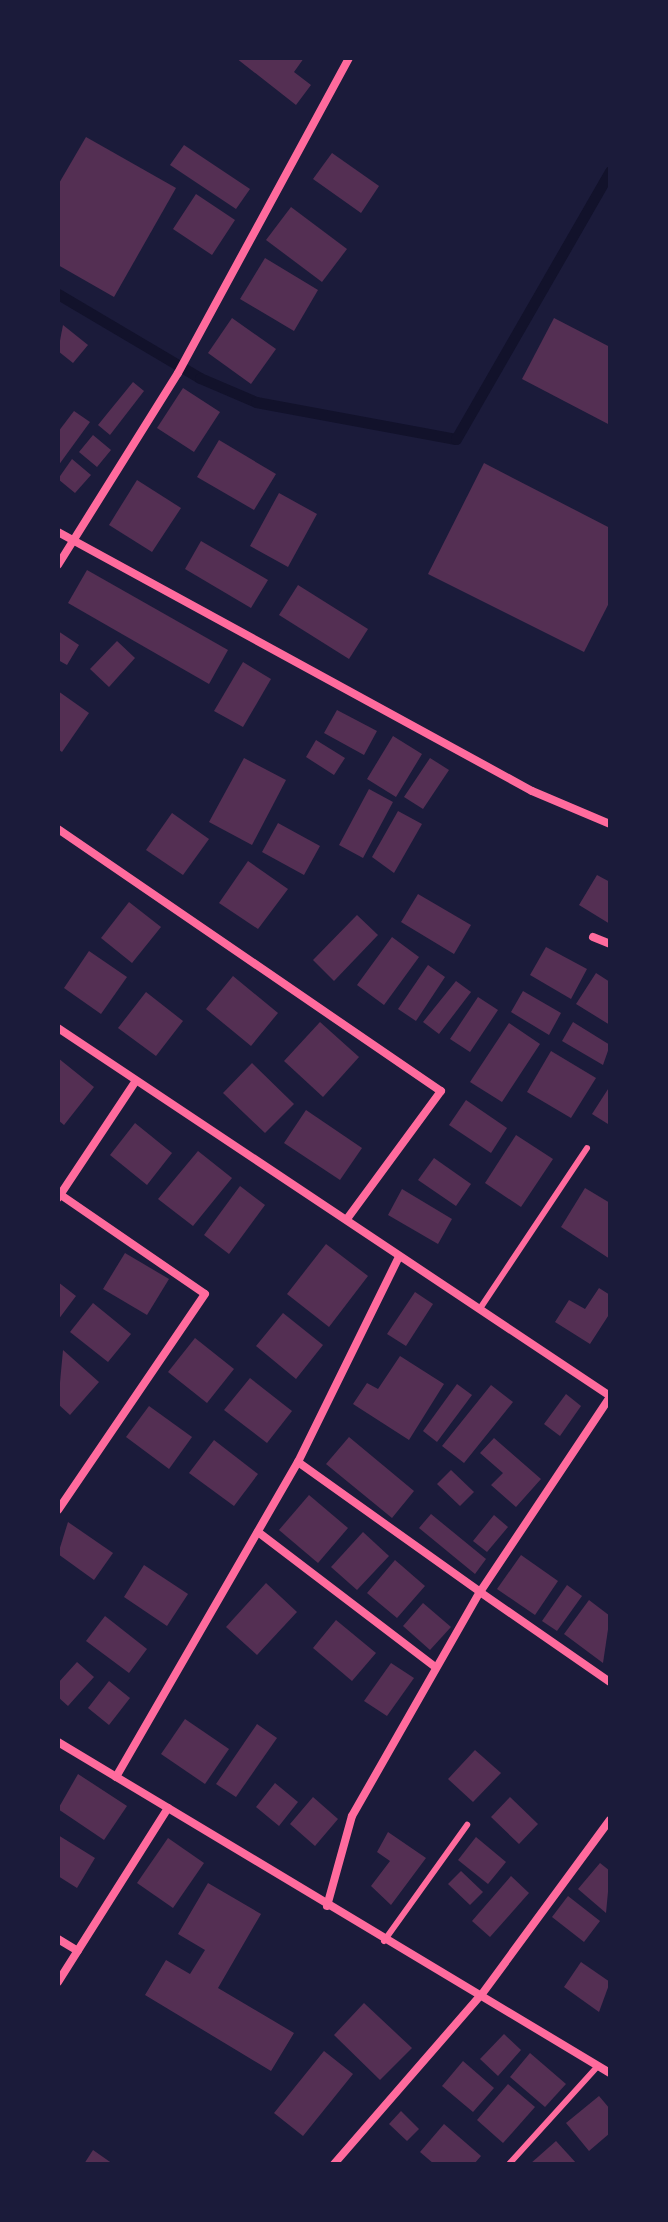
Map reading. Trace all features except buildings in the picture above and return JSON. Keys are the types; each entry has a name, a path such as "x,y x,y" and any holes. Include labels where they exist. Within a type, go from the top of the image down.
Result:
{"street":[{"path":"58,565 178,373 349,58"},
{"path":"58,532 532,791 610,824"},
{"path":"58,829 441,1091 347,1219"},
{"path":"593,937 610,944"},
{"path":"58,1028 135,1082 347,1219 399,1257 481,1307 610,1397 480,1592 352,1816 327,1906"},
{"path":"58,1510 205,1294 59,1195 135,1082"},
{"path":"116,1777 298,1462 399,1257"},
{"path":"298,1462 610,1682"},
{"path":"258,1532 435,1667"},
{"path":"58,1742 384,1941 482,1994 610,2073"},
{"path":"58,1982 168,1808"},
{"path":"334,2164 482,1994 610,1820"},
{"path":"58,1939 78,1951"}],"lane":[{"path":"481,1307 587,1148"},
{"path":"384,1941 467,1825"},
{"path":"509,2164 598,2066"}],"waterway":[{"path":"58,294 200,378 256,402 456,439 610,171"}]}
